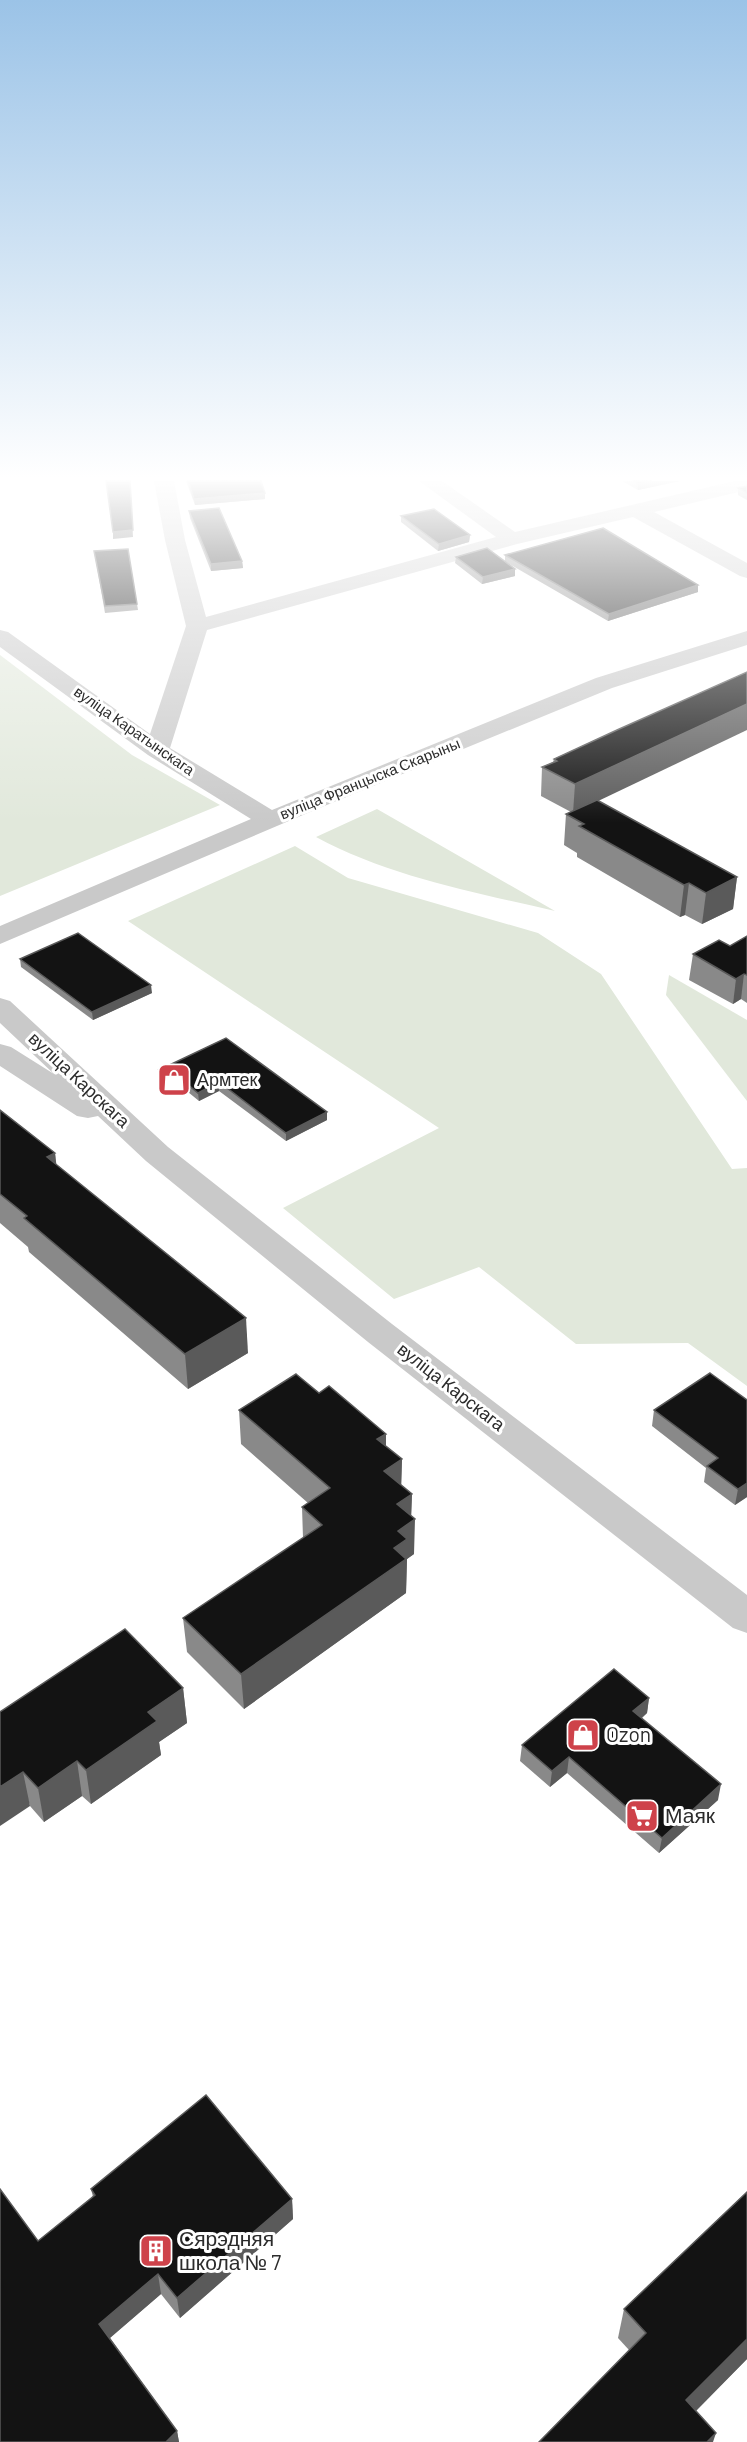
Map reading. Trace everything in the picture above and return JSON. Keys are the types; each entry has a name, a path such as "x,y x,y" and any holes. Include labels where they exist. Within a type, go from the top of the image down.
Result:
{"street":[{"path":"157,750 197,626 189,595"},
{"path":"197,626 309,595"},
{"name":"вуліца Каратынскага","path":"0,637 157,750 270,820"},
{"name":"вуліца Францыска Скарыны","path":"0,936 270,820 604,683 747,638"},
{"name":"вуліца Карскага","path":"0,1007 157,1154 380,1333 747,1617"},
{"name":"вуліца Карскага","path":"0,1053 157,1154"}],"shaded area":[{"path":"0,655 132,755 220,805 0,896"},
{"path":"377,809 555,911 463,890 403,873 344,851 316,837"},
{"path":"295,846 348,878 538,933 601,974 732,1169 747,1168 747,1386 688,1343 576,1344 479,1267 394,1299 283,1208 439,1128 128,921"},
{"path":"669,975 747,1020 747,1101 666,995"}],"building":[{"path":"103,595 136,595 137,604 105,606"},
{"path":"575,595 667,595 609,614"},
{"path":"747,672 747,704 575,784 542,767 557,761 554,759"},
{"path":"597,800 737,877 706,893 689,883 684,885 579,826 584,824 566,814"},
{"path":"78,933 151,985 92,1012 20,959"},
{"path":"747,936 747,975 744,974 736,979 693,954 719,940 730,946"},
{"path":"226,1038 327,1112 286,1133 219,1082 198,1093 187,1084 181,1087 159,1070"},
{"path":"0,1110 55,1153 47,1157 246,1318 185,1354 24,1218 27,1216 0,1194"},
{"path":"710,1373 747,1400 747,1483 738,1489 707,1466 718,1458 654,1410"},
{"path":"296,1374 319,1393 329,1386 386,1434 377,1439 402,1459 384,1471 412,1494 397,1504 415,1519 398,1531 407,1539 394,1548 406,1559 241,1674 183,1618 322,1525 302,1507 330,1488 239,1410"},
{"path":"125,1629 183,1688 148,1712 157,1721 86,1770 77,1761 38,1788 23,1772 0,1787 0,1712"},
{"path":"614,1669 649,1698 633,1711 721,1784 662,1838 569,1757 552,1771 522,1745"},
{"name":"Сярэдняя школа № 7","path":"206,2095 292,2199 177,2298 158,2274 99,2324 177,2431 166,2442 0,2442 0,2189 38,2241 95,2195 91,2189"},
{"path":"747,2192 747,2339 686,2400 716,2433 707,2442 539,2442 646,2333 624,2309"}],"place":[{"name":"Армтек","path":"174,1080"},
{"name":"Ozon","path":"583,1735"},
{"name":"Маяк","path":"642,1816"},
{"name":"Сярэдняя школа № 7","path":"156,2251"}]}
